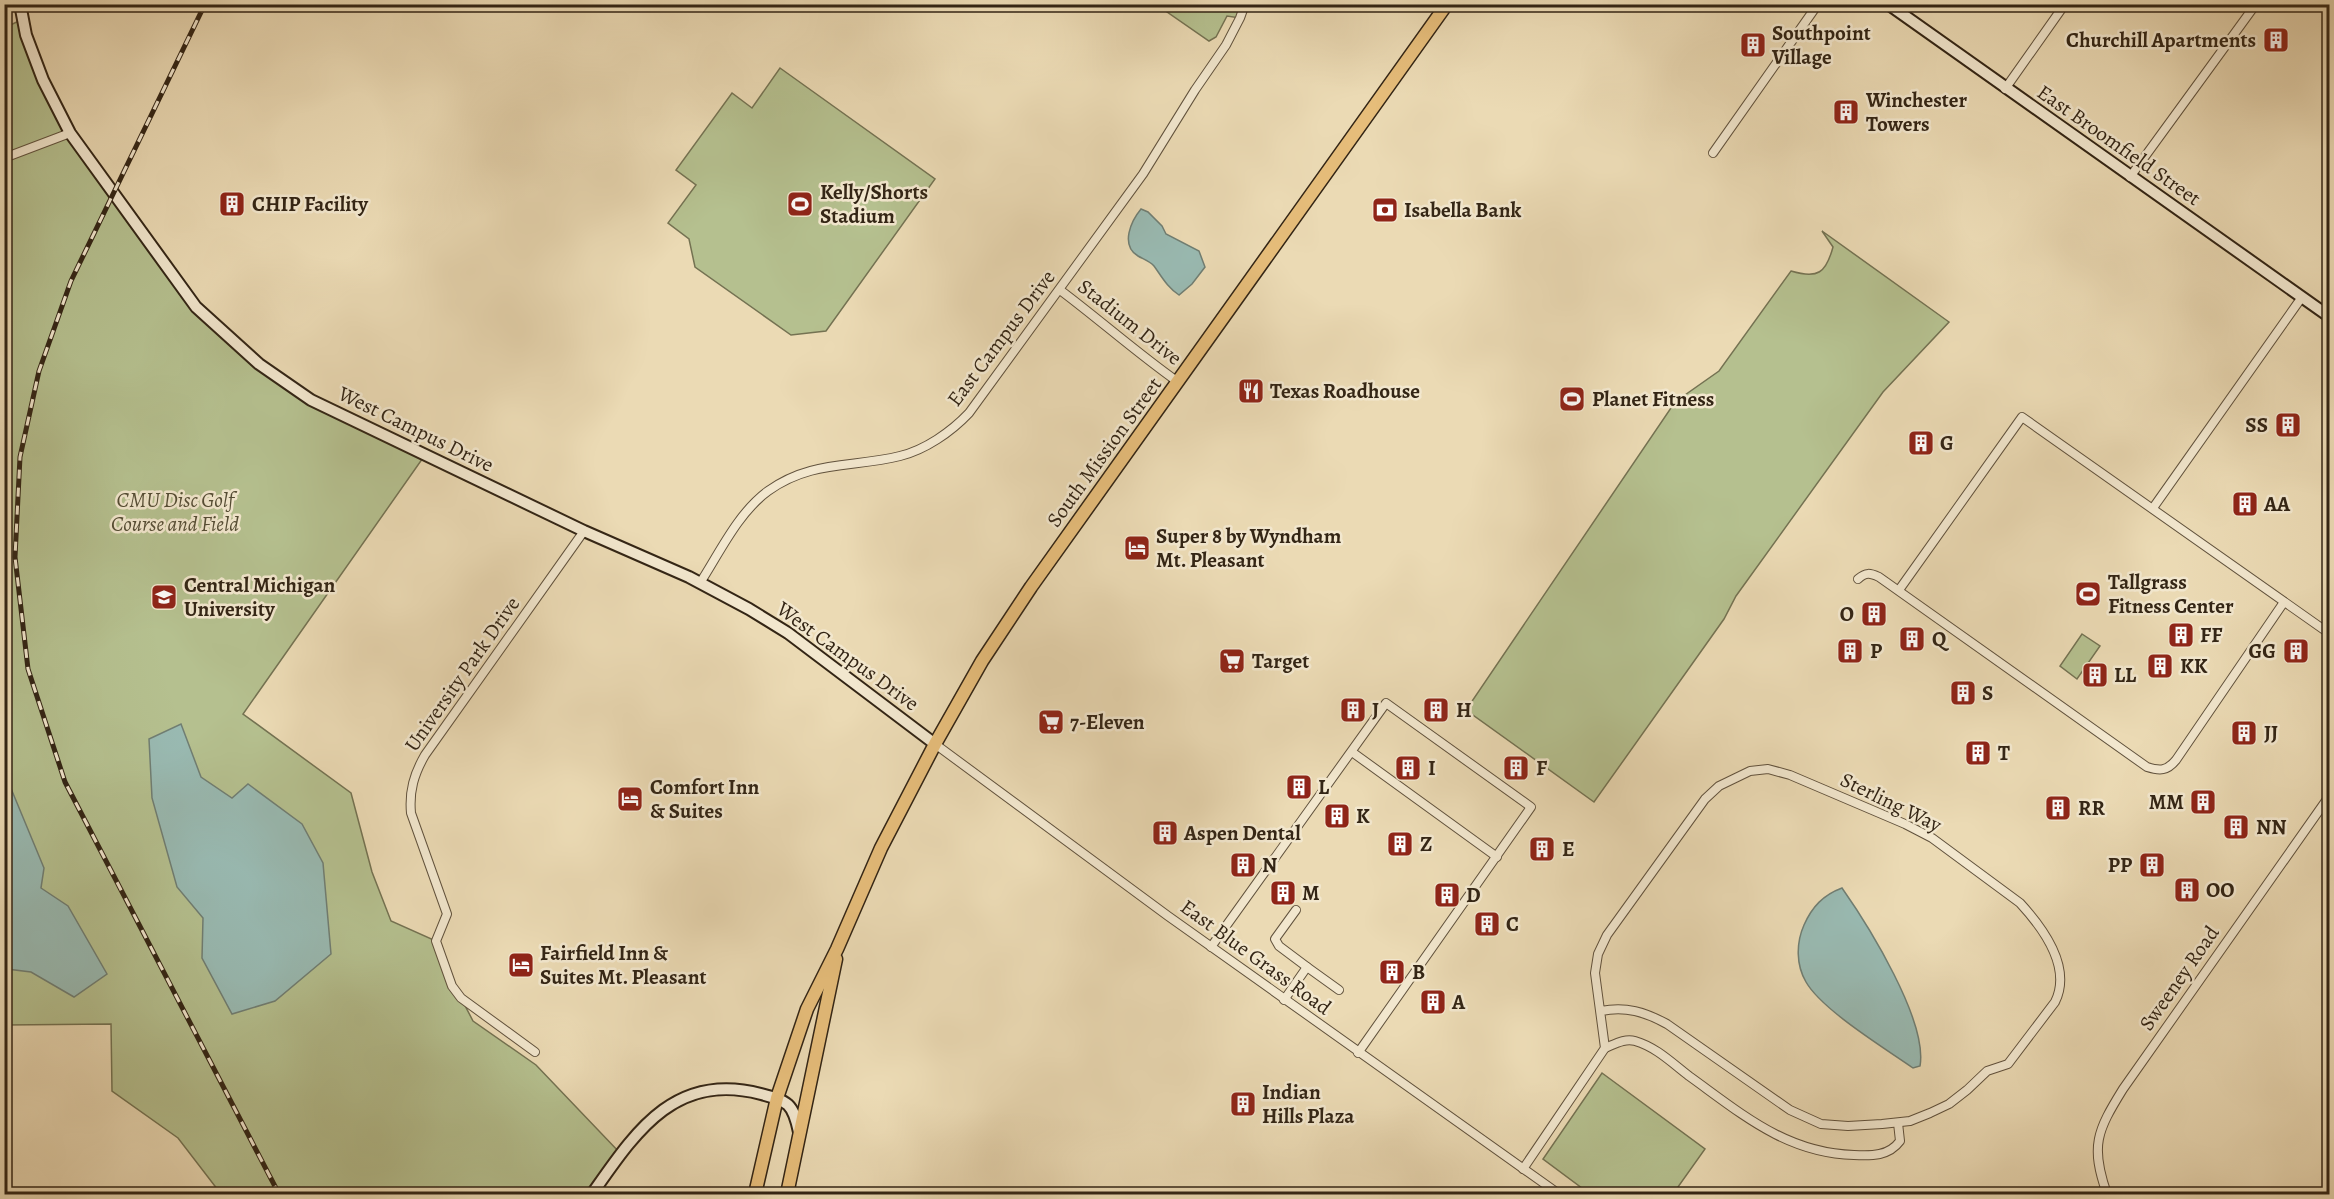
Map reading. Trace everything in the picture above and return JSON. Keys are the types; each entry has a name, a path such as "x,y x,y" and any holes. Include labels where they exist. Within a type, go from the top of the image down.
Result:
{"main road":[{"name":"South Mission Street","path":"755,1194 777,1098 807,1009 837,949 881,848 935,744 982,661 1031,587 1447,4"},
{"name":"South Mission Street","path":"787,1194 837,949"}],"street":[{"name":"West Campus Drive","path":"20,4 26,35 42,80 70,132 196,307 259,364 311,400 584,531 700,583 788,633 935,744"},
{"name":"East Campus Drive","path":"700,583 747,512 766,493 802,473 828,466 901,456 951,429 975,406 1143,174 1226,45 1245,4"},
{"path":"1713,153 1818,4"},
{"name":"East Broomfield Street","path":"1888,4 2330,317"},
{"path":"2005,89 2065,4"},
{"path":"2130,177 2256,4"},
{"path":"4,158 70,132"},
{"name":"Stadium Drive","path":"1060,290 1100,319 1135,351 1178,382"},
{"path":"2153,508 2302,297"},
{"path":"1899,590 2022,417 2330,634"},
{"name":"University Park Drive","path":"535,1052 461,998 452,986 436,941 447,914 411,813 410,801 416,771 425,755 584,531"},
{"path":"1858,579 1870,573 1899,590 2147,767 2157,770 2170,767 2176,760 2284,602"},
{"path":"1211,947 1386,703 1531,807 1359,1053"},
{"name":"East Blue Grass Road","path":"935,744 1284,1000 1559,1194"},
{"path":"1352,752 1497,857"},
{"name":"Sterling Way","path":"1602,1011 1615,1008 1630,1009 1651,1015 1790,1110 1821,1124 1848,1126 1898,1123 1910,1121 1949,1104 1987,1071 2008,1064 2055,1002 2061,990 2061,972 2056,957 2031,914 2020,903 1932,838 1905,824 1790,775 1768,769 1750,771 1719,786 1705,799 1607,935 1598,954 1595,973 1602,1011 1605,1048"},
{"name":"Sweeney Road","path":"2108,1194 2101,1177 2096,1147 2106,1118 2123,1089 2330,795"},
{"path":"1296,910 1275,939 1280,946 1339,990"},
{"path":"1284,1000 1307,967"},
{"path":"1523,1169 1605,1048 1623,1041 1634,1041 1652,1048 1741,1114 1767,1131 1798,1146 1847,1155 1868,1156 1887,1153 1900,1141 1898,1123"},
{"path":"592,1194 649,1120 687,1097 718,1089 751,1091 777,1098 788,1103 793,1109 799,1132"}],"green space":[{"path":"1157,5 1245,5 1240,18 1227,16 1216,37 1209,41"},
{"name":"CMU Disc Golf Course and Field","path":"23,19 49,93 149,243 229,339 303,395 425,455 243,714 351,793 372,872 391,921 436,941 452,986 473,1021 536,1065 621,1154 590,1194 221,1194 178,1138 112,1091 111,1024 5,1025 4,28"},
{"name":"Kelly/Shorts Stadium","path":"780,68 935,179 826,331 791,335 695,267 689,239 668,223 696,185 676,170 732,93 752,108"},
{"path":"1822,231 1949,322 1883,392 1736,596 1724,619 1594,802 1466,710 1675,402 1719,371 1791,271 1814,274 1824,268 1833,247"},
{"path":"2082,634 2100,646 2077,679 2060,666"},
{"path":"1602,1073 1705,1149 1673,1194 1590,1194 1543,1159"}],"water":[{"path":"1141,209 1148,212 1162,226 1166,234 1199,251 1205,267 1192,284 1179,295 1152,264 1138,256 1129,246 1131,226"},
{"path":"181,724 201,777 232,798 248,784 302,824 323,863 331,954 275,1001 232,1014 202,958 203,918 177,887 152,798 149,739"},
{"path":"5,774 44,868 41,888 68,906 107,974 74,997 31,972 7,969 5,961"},
{"path":"1842,888 1880,949 1906,1000 1920,1047 1920,1066 1913,1068 1871,1040 1826,1005 1806,982 1800,968 1798,954 1804,925 1819,902"}],"railway":[{"path":"205,4 71,281 39,371 20,457 15,557 28,669 65,782 279,1194"}],"place":[{"name":"Churchill Apartments","path":"2276,40"},
{"name":"Southpoint Village","path":"1753,45"},
{"name":"Winchester Towers","path":"1846,112"},
{"name":"CHIP Facility","path":"232,204"},
{"name":"Kelly/Shorts Stadium","path":"800,204"},
{"name":"Isabella Bank","path":"1385,210"},
{"name":"Texas Roadhouse","path":"1251,391"},
{"name":"Planet Fitness","path":"1572,399"},
{"name":"SS","path":"2288,425"},
{"name":"G","path":"1921,443"},
{"name":"AA","path":"2245,504"},
{"name":"Super 8 by Wyndham Mt. Pleasant","path":"1137,548"},
{"name":"Tallgrass Fitness Center","path":"2088,594"},
{"name":"Central Michigan University","path":"164,597"},
{"name":"O","path":"1874,614"},
{"name":"FF","path":"2181,635"},
{"name":"Q","path":"1912,639"},
{"name":"P","path":"1850,651"},
{"name":"GG","path":"2296,651"},
{"name":"Target","path":"1232,661"},
{"name":"KK","path":"2160,666"},
{"name":"LL","path":"2095,675"},
{"name":"S","path":"1963,693"},
{"name":"J","path":"1353,710"},
{"name":"H","path":"1436,710"},
{"name":"7-Eleven","path":"1051,722"},
{"name":"JJ","path":"2244,733"},
{"name":"T","path":"1978,753"},
{"name":"I","path":"1408,768"},
{"name":"F","path":"1516,768"},
{"name":"L","path":"1299,787"},
{"name":"Comfort Inn & Suites","path":"630,799"},
{"name":"MM","path":"2203,802"},
{"name":"RR","path":"2058,808"},
{"name":"K","path":"1337,816"},
{"name":"NN","path":"2236,827"},
{"name":"Aspen Dental","path":"1165,833"},
{"name":"Z","path":"1400,844"},
{"name":"E","path":"1542,849"},
{"name":"N","path":"1243,865"},
{"name":"PP","path":"2152,865"},
{"name":"OO","path":"2187,890"},
{"name":"M","path":"1283,893"},
{"name":"D","path":"1447,895"},
{"name":"C","path":"1487,924"},
{"name":"Fairfield Inn & Suites Mt. Pleasant","path":"521,965"},
{"name":"B","path":"1392,972"},
{"name":"A","path":"1433,1002"},
{"name":"Indian Hills Plaza","path":"1243,1104"}]}
